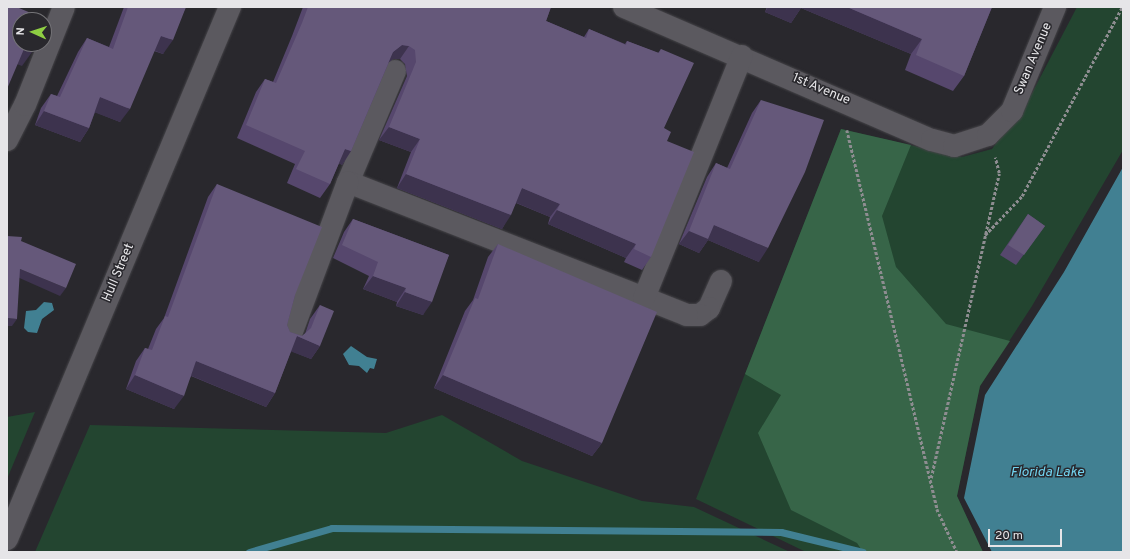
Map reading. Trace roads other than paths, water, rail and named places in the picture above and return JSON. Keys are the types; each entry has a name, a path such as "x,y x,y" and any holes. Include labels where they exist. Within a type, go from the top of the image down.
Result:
{"street":[{"path":"7,140 25,105 64,7"},
{"name":"Hull Street","path":"7,539 230,7"},
{"name":"1st Avenue","path":"624,7 840,98 932,140 954,146 988,135 1012,111"},
{"name":"Swan Avenue","path":"1012,111 1055,7"},
{"path":"644,298 742,56"},
{"path":"290,337 348,182 395,71"},
{"path":"348,182 687,315 700,315 709,308 721,281"}],"water":[{"name":"Florida Lake","path":"1123,167 1123,552 992,552 964,498 985,395 1064,272"},
{"path":"44,302 52,303 54,310 42,319 37,333 28,332 24,328 26,311 36,310"},
{"path":"351,346 367,357 377,359 374,369 370,368 367,373 359,366 349,365 343,354"}],"waterway":[{"path":"249,552 332,528 781,532 863,552"}]}
